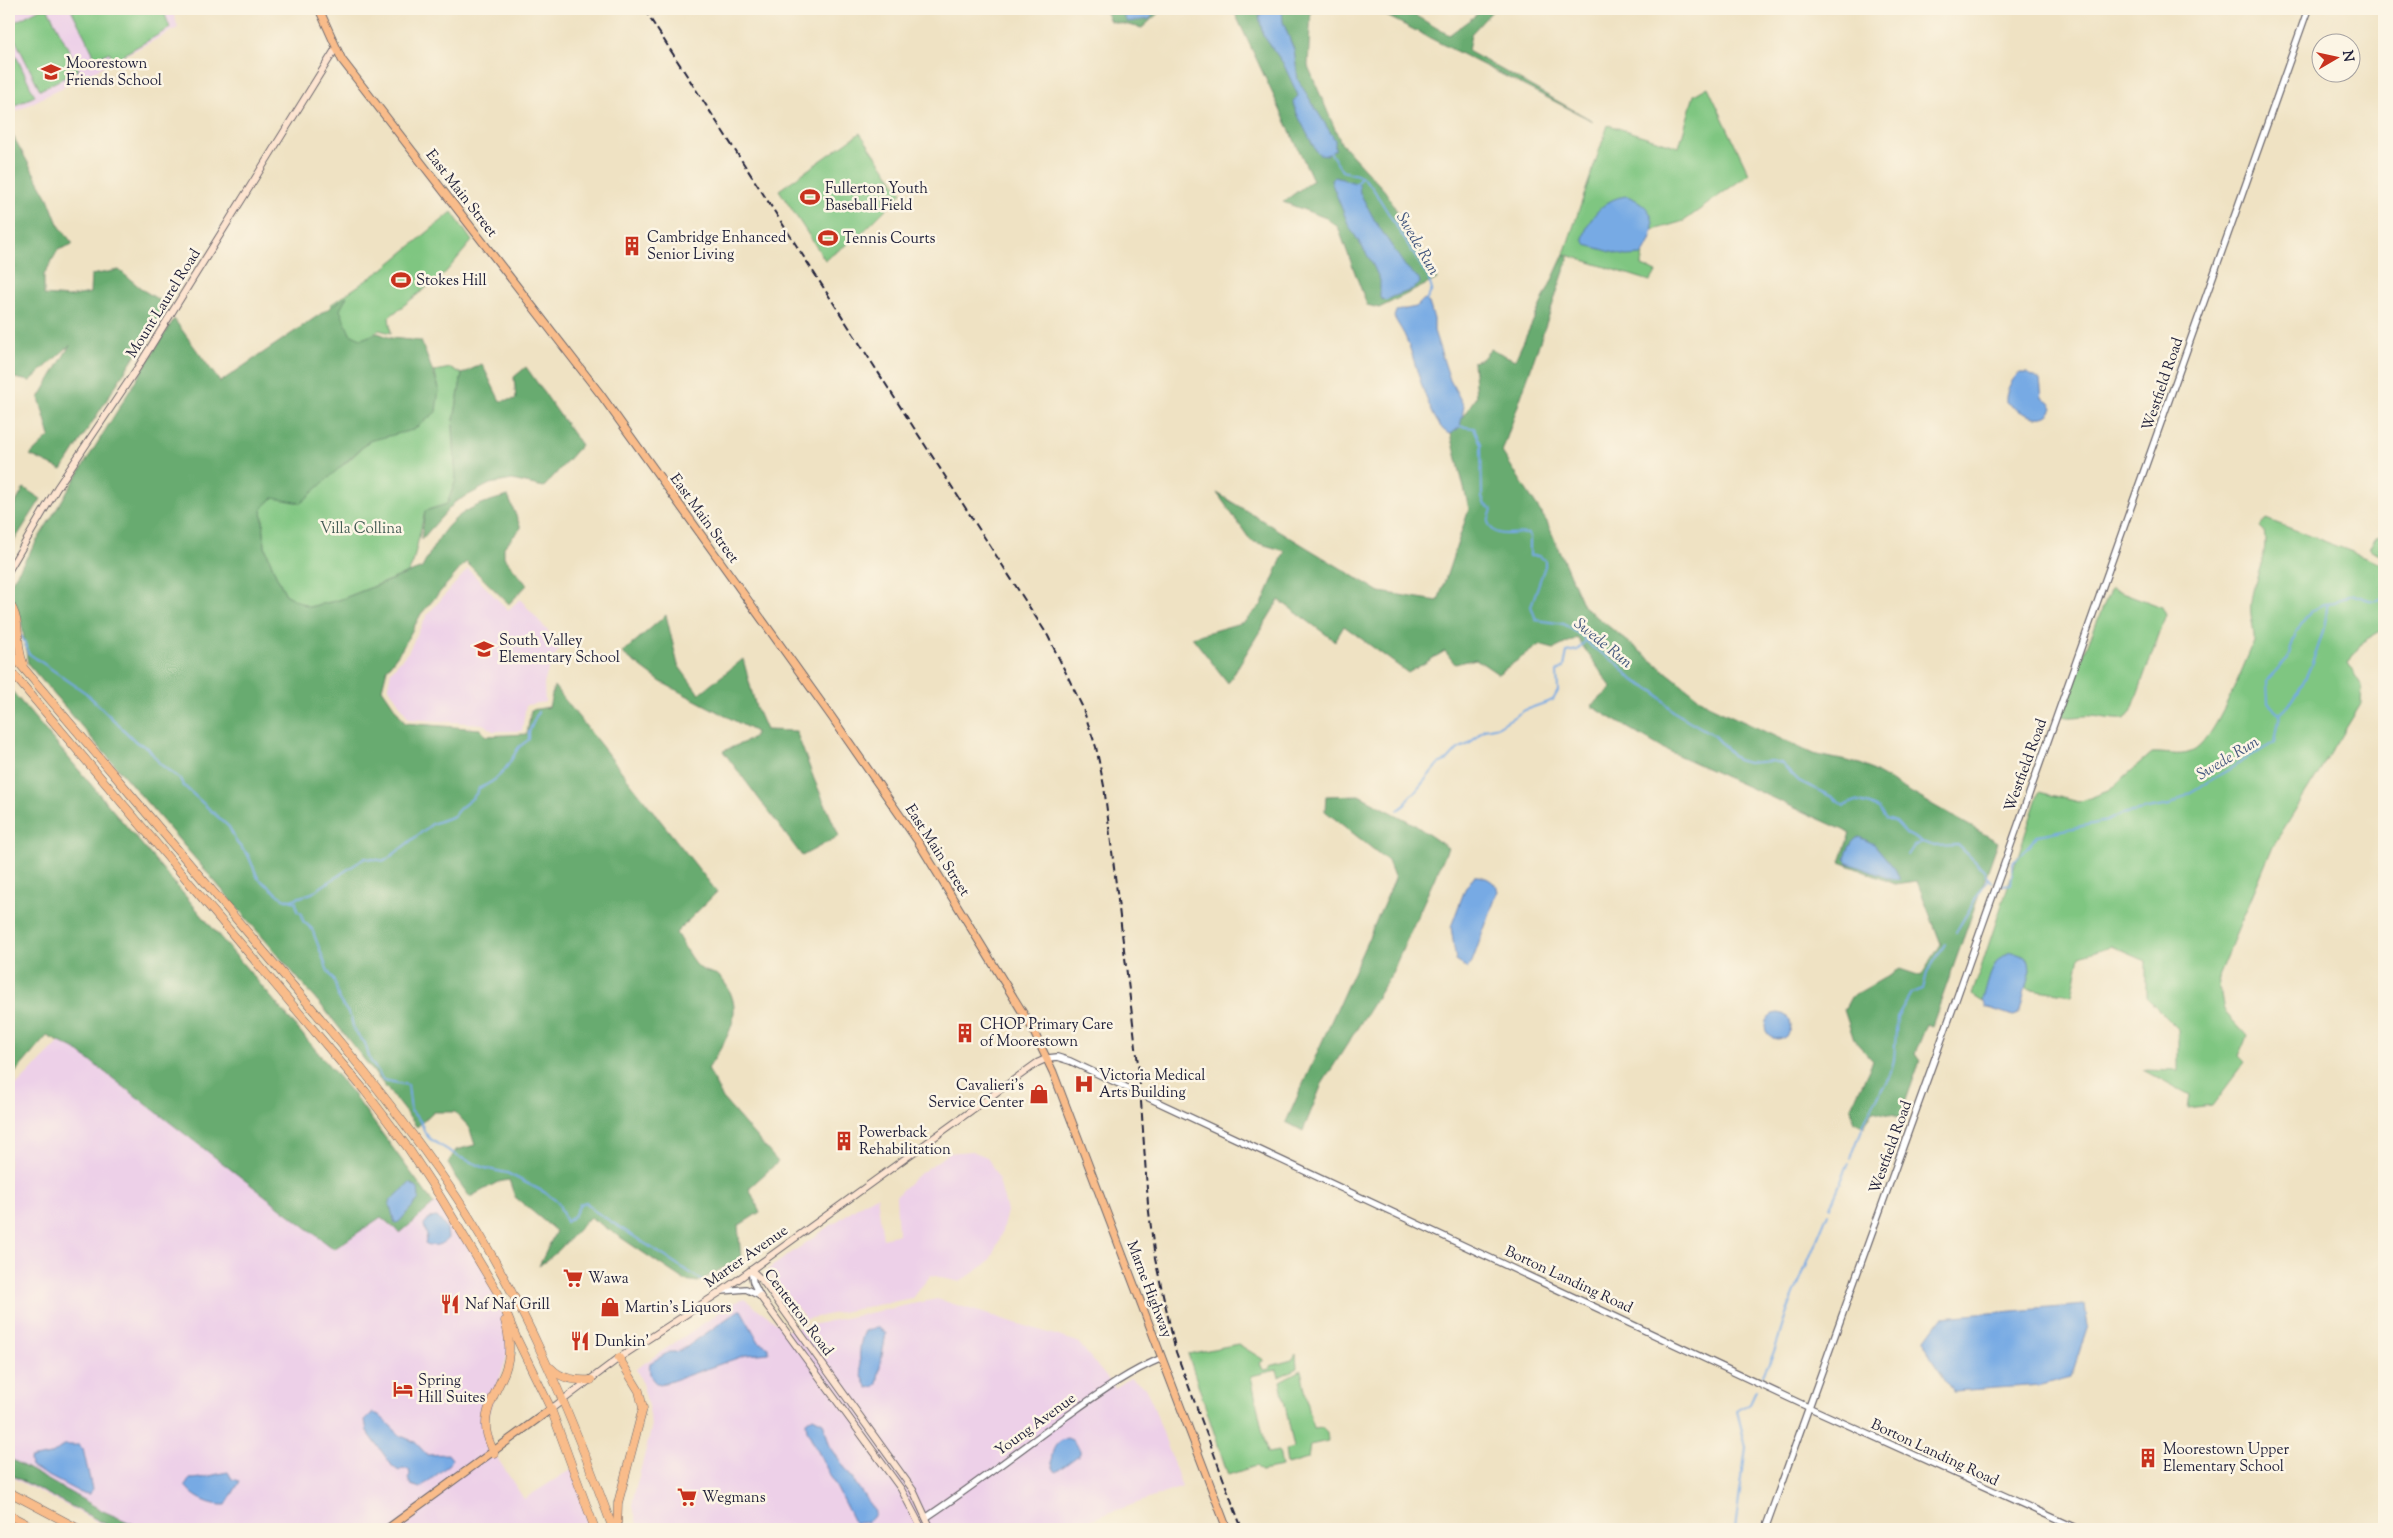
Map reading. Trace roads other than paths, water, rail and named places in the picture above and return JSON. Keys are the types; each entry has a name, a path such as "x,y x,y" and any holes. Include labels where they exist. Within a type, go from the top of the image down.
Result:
{"highway":[{"path":"9,603 17,620 18,648 25,670"},
{"path":"9,651 377,1087 458,1199 492,1258 547,1363 613,1529"},
{"path":"9,669 365,1091 408,1148 442,1198 498,1293 516,1337 550,1409 595,1529"},
{"path":"494,1453 486,1434 486,1420 491,1402 504,1372 509,1350 507,1328 498,1293"},
{"path":"617,1529 618,1503 643,1408 639,1391 618,1358"},
{"path":"547,1363 559,1376 576,1380 591,1380"},
{"path":"9,1492 79,1529"},
{"path":"9,1515 36,1529"}],"main road":[{"name":"East Main Street","path":"319,9 336,48 352,72 601,395 831,716 917,840 1031,1026 1048,1058"},
{"name":"Mount Laurel Road","path":"9,570 57,488 138,368 336,48"},
{"name":"Marter Avenue","path":"387,1529 494,1453 618,1358 722,1291 1037,1063 1048,1058"},
{"name":"Marne Highway","path":"1048,1058 1227,1529"},
{"name":"Centerton Road","path":"751,1270 762,1280 918,1498 931,1529"},
{"name":"Centerton Road","path":"760,1296 901,1489 922,1529"}],"street":[{"name":"Westfield Road","path":"1765,1529 1953,1008 2308,9"},
{"name":"Borton Landing Road","path":"1048,1058 1057,1057 1070,1061 1808,1407 2078,1529"},
{"name":"Centerton Road","path":"751,1270 753,1282 760,1296"},
{"path":"722,1291 746,1289 760,1296"},
{"name":"Young Avenue","path":"927,1517 1107,1386 1133,1370 1162,1358"}],"water":[{"path":"1138,9 1153,9 1155,11 1150,19 1127,22 1123,15"},
{"path":"1268,9 1282,9 1283,22 1294,50 1298,80 1335,140 1335,150 1327,155 1319,154 1316,151 1294,105 1293,101 1298,96 1297,93 1283,63 1263,35 1259,16"},
{"path":"1335,177 1359,184 1360,193 1375,221 1405,266 1419,279 1420,283 1417,286 1386,301 1380,298 1380,280 1371,261 1349,226 1332,184 1331,179"},
{"path":"1627,196 1645,206 1653,220 1651,237 1642,255 1626,256 1586,245 1583,239 1585,231 1598,210 1611,201"},
{"path":"1424,299 1429,303 1434,319 1434,331 1450,380 1464,406 1460,427 1451,434 1444,430 1430,408 1406,338 1394,317 1396,311 1416,307"},
{"path":"2020,373 2027,373 2040,380 2042,398 2050,402 2053,408 2049,414 2044,417 2031,416 2017,410 2006,402 2009,386"},
{"path":"1859,837 1874,844 1895,869 1900,879 1891,879 1848,863 1845,857 1846,854 1852,843"},
{"path":"1474,876 1489,879 1495,884 1498,891 1472,962 1467,968 1456,961 1451,927 1465,889"},
{"path":"2012,952 2026,957 2030,970 2020,1011 2017,1015 2013,1016 1986,1007 1983,1000 1995,964 2005,954"},
{"path":"1778,1013 1787,1017 1791,1026 1787,1035 1778,1039 1769,1035 1765,1026 1769,1017"},
{"path":"410,1183 418,1189 419,1199 399,1222 395,1223 389,1202"},
{"path":"437,1217 447,1229 448,1238 437,1245 428,1245 425,1243 427,1236 424,1225 429,1218"},
{"path":"2085,1305 2088,1326 2071,1377 2041,1385 1953,1391 1929,1356 1926,1339 1942,1317"},
{"path":"741,1310 759,1342 769,1347 769,1353 746,1355 660,1385 654,1382 649,1370 650,1363 669,1352 676,1352 688,1346"},
{"path":"877,1327 886,1333 877,1384 868,1388 862,1375 860,1360 862,1337 865,1331"},
{"path":"372,1413 379,1415 401,1436 415,1442 427,1455 448,1454 452,1459 450,1464 420,1488 411,1485 408,1479 410,1475 409,1470 403,1468 399,1471 393,1467 367,1431 365,1420"},
{"path":"813,1417 823,1422 830,1446 875,1512 873,1518 868,1522 854,1522 807,1430 806,1422"},
{"path":"1067,1438 1072,1440 1080,1450 1080,1454 1056,1472 1052,1463 1053,1452 1058,1443"},
{"path":"64,1445 79,1445 83,1449 92,1489 89,1494 81,1493 31,1467 30,1459 51,1455"},
{"path":"228,1472 232,1479 240,1481 226,1505 202,1500 185,1485 189,1479"}],"waterway":[{"name":"Swede Run","path":"1154,11 1161,9"},
{"name":"Swede Run","path":"1330,152 1342,171 1361,176 1372,187 1428,277 1432,290 1426,301"},
{"path":"1356,185 1361,176"},
{"name":"Swede Run","path":"1457,426 1474,428 1481,444 1482,498 1485,505 1492,509 1488,522 1491,528 1505,534 1528,534 1530,537 1530,556 1539,556 1545,560 1545,566 1531,606 1536,620 1564,624 1583,637 1592,647 1618,664 1633,680 1655,692 1674,712 1715,736 1737,760 1748,763 1771,761 1781,763 1799,781 1832,797 1844,806 1856,801 1870,805 1879,809 1886,819 1896,822 1907,834 1922,842 1934,846 1958,845 1984,870 1987,878 1992,882"},
{"name":"Swede Run","path":"2280,714 2268,703 2267,680 2288,658 2296,632 2311,611 2323,604 2334,603 2351,594 2368,600 2384,597"},
{"path":"2280,714 2297,694 2312,664 2323,631 2327,604"},
{"path":"9,626 13,630"},
{"path":"21,636 28,653 86,693 136,742 148,748 160,764 180,779 183,785 229,827 237,843 248,855 258,878 283,898 296,902 297,911 302,914 303,921 312,929 327,969 335,983 339,1000 351,1017 354,1031 365,1043 370,1060 383,1080 408,1085 411,1111 421,1122 425,1133 430,1139 459,1157 488,1169 507,1173 544,1192 558,1202 566,1222 574,1216 580,1204 586,1202 593,1210 706,1283 724,1274 727,1275"},
{"path":"1398,810 1405,805 1410,796 1438,764 1448,760 1458,749 1469,744 1484,729 1499,726 1525,710 1553,700 1558,691 1557,672 1564,667 1567,652 1578,650 1586,640"},
{"path":"291,900 312,893 365,858 385,861 432,824 454,816 474,796 479,788 492,782 506,768 518,748 529,739 529,732 538,712"},
{"name":"Swede Run","path":"2001,885 2011,884 2013,863 2038,835 2107,821 2122,814 2169,805 2275,742 2280,714"},
{"path":"1908,855 1914,846 1922,842"},
{"path":"1956,932 1988,878"},
{"path":"1851,1158 1867,1116 1890,1075 1894,1060 1897,1017 1911,993 1923,989 1927,973 1945,944"},
{"path":"1830,1207 1849,1163"},
{"path":"1763,1375 1774,1353 1786,1314 1828,1213"},
{"path":"1735,1529 1746,1447 1737,1411 1750,1403 1756,1390"}],"railway":[{"path":"644,9 1048,636 1082,706 1096,747 1104,786 1139,1072 1148,1204 1155,1259 1176,1352 1242,1529"}],"place":[{"name":"Moorestown Friends School","path":"51,72"},
{"name":"Fullerton Youth Baseball Field","path":"810,197"},
{"name":"Tennis Courts","path":"828,238"},
{"name":"Cambridge Enhanced Senior Living","path":"632,246"},
{"name":"Stokes Hill","path":"401,280"},
{"name":"South Valley Elementary School","path":"484,649"},
{"name":"CHOP Primary Care of Moorestown","path":"965,1033"},
{"name":"Victoria Medical Arts Building","path":"1084,1084"},
{"name":"Cavalieri's Service Center","path":"1039,1094"},
{"name":"Powerback Rehabilitation","path":"844,1141"},
{"name":"Wawa","path":"573,1278"},
{"name":"Naf Naf Grill","path":"450,1304"},
{"name":"Martin's Liquors","path":"610,1307"},
{"name":"Dunkin'","path":"580,1341"},
{"name":"Spring Hill Suites","path":"403,1389"},
{"name":"Moorestown Upper Elementary School","path":"2148,1458"},
{"name":"Wegmans","path":"687,1497"}],"park label":[{"name":"Villa Collina","path":"361,528"}]}
